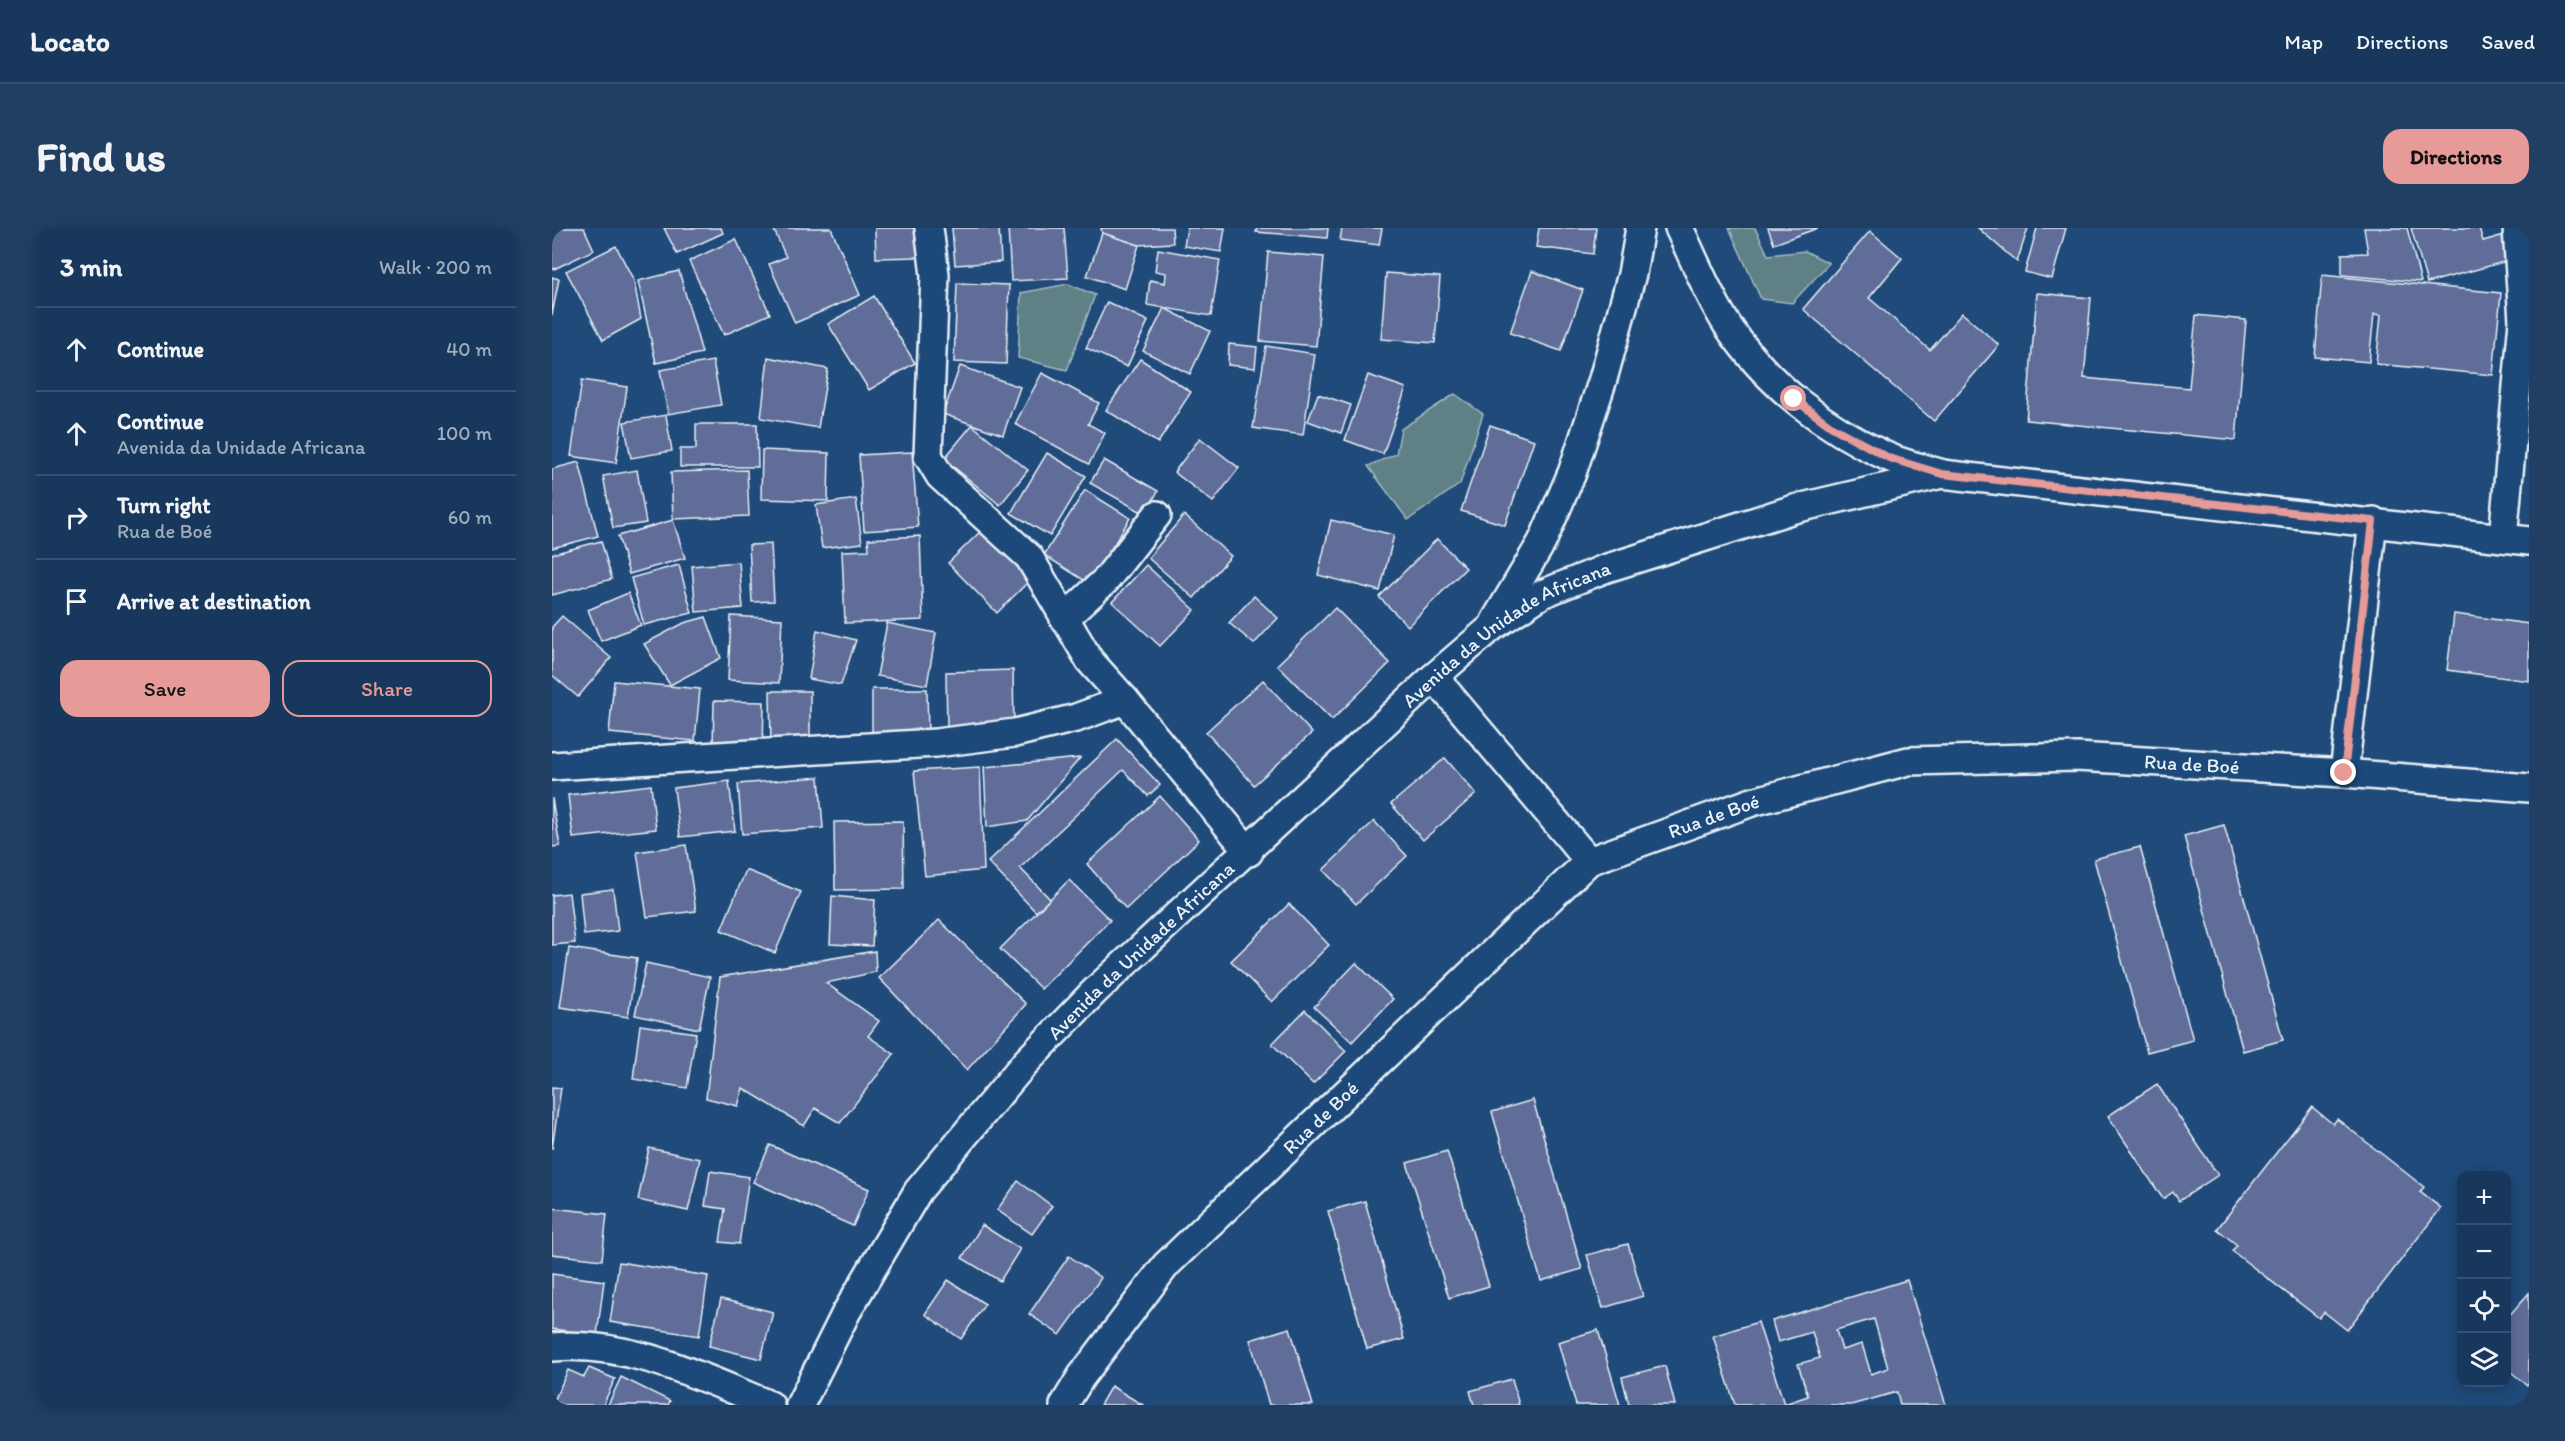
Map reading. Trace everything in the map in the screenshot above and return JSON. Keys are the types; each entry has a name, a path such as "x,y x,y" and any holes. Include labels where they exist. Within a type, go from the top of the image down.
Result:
{"street":[{"path":"929,228 935,275 928,456 940,476 1029,557 1090,661 1125,700 1248,852"},
{"path":"1492,627 1542,542 1572,473 1629,285 1640,228"},
{"path":"1679,228 1728,325 1752,358 1794,399 1832,427 1889,458 1942,474"},
{"path":"2516,539 2523,321 2517,228"},
{"name":"Avenida da Unidade Africana","path":"800,1405 846,1313 918,1191 1024,1063 1095,991 1248,852 1434,677 1492,627 1542,594 1604,569 1794,509 1942,474 2516,539"},
{"path":"1064,619 1106,580 1157,514"},
{"path":"2344,773 2373,521"},
{"path":"1434,677 1589,861"},
{"path":"552,766 936,743 1015,733 1076,718 1125,700"},
{"name":"Rua de Boé","path":"1064,1405 1081,1377 1166,1266 1589,861 1752,802 1908,761 2077,757 2344,773 2529,789"},
{"path":"552,1347 575,1345 638,1356 690,1372 770,1405"}],"green space":[{"path":"1729,228 1755,228 1768,255 1805,251 1829,263 1792,303 1761,299"},
{"path":"1068,284 1095,295 1067,370 1018,358 1021,293"},
{"path":"1455,394 1483,414 1460,484 1408,520 1368,466 1396,454 1401,429"}],"building":[{"path":"552,228 584,228 594,250 552,270"},
{"path":"664,228 721,228 723,233 677,254"},
{"path":"773,228 831,228 860,295 795,323 769,264 786,257"},
{"path":"875,228 920,228 921,257 876,258"},
{"path":"952,228 999,228 1001,262 955,265"},
{"path":"1008,228 1064,228 1068,278 1011,281"},
{"path":"1101,228 1172,228 1173,243 1139,245 1102,233"},
{"path":"1187,228 1225,228 1221,252 1184,246"},
{"path":"1257,228 1328,228 1327,238 1256,232"},
{"path":"1342,228 1382,228 1379,245 1340,240"},
{"path":"1539,228 1596,228 1593,254 1536,247"},
{"path":"1768,228 1818,228 1774,244"},
{"path":"1978,228 2028,228 2017,262"},
{"path":"2037,228 2066,228 2052,279 2025,272"},
{"path":"2364,228 2407,228 2421,282 2342,275 2342,254 2368,253"},
{"path":"2411,228 2479,228 2483,241 2504,235 2511,260 2427,283"},
{"path":"1870,231 1902,258 1869,298 1930,350 1962,313 1999,345 1934,421 1803,309"},
{"path":"1102,233 1139,245 1125,289 1087,276"},
{"path":"736,239 770,314 724,335 689,261"},
{"path":"616,246 634,281 641,319 603,340 566,271"},
{"path":"1158,249 1220,260 1211,316 1147,305 1150,280 1165,283 1166,273 1155,271"},
{"path":"1268,252 1324,257 1316,346 1260,341"},
{"path":"679,271 702,353 656,363 638,281"},
{"path":"1532,271 1583,290 1561,351 1510,333"},
{"path":"1386,273 1440,277 1435,343 1381,339"},
{"path":"2322,275 2501,293 2493,375 2376,364 2381,315 2374,314 2369,362 2315,357"},
{"path":"552,277 559,279 552,315"},
{"path":"957,283 1009,285 1006,364 954,362"},
{"path":"2037,293 2091,298 2084,378 2189,388 2196,315 2246,320 2236,440 2026,420"},
{"path":"874,296 915,363 869,390 828,324"},
{"path":"1107,302 1148,321 1127,367 1086,348"},
{"path":"1164,308 1210,331 1190,374 1143,351"},
{"path":"1229,344 1257,347 1255,368 1228,365"},
{"path":"1266,346 1315,354 1303,435 1253,428"},
{"path":"768,357 828,369 818,428 761,418"},
{"path":"1140,359 1191,392 1158,443 1106,410"},
{"path":"713,361 721,405 668,414 660,370"},
{"path":"960,366 1020,387 1003,435 943,414"},
{"path":"1042,373 1099,403 1088,424 1105,433 1089,464 1015,424"},
{"path":"1368,375 1406,388 1383,454 1345,440"},
{"path":"582,380 627,387 616,463 571,456"},
{"path":"1318,394 1351,405 1341,433 1308,421"},
{"path":"666,415 672,451 631,458 624,422"},
{"path":"696,424 757,424 758,467 680,467 680,449 696,449"},
{"path":"972,425 1028,470 1000,505 944,459"},
{"path":"1490,425 1534,440 1505,525 1461,511"},
{"path":"1200,438 1239,468 1213,502 1174,472"},
{"path":"762,450 829,453 828,501 761,499"},
{"path":"912,452 918,527 864,531 859,455"},
{"path":"1047,453 1086,476 1050,536 1011,513"},
{"path":"1104,460 1158,491 1145,514 1090,483"},
{"path":"579,462 598,536 552,548 552,469"},
{"path":"637,470 646,523 613,528 603,476"},
{"path":"747,470 749,516 673,519 671,472"},
{"path":"1085,490 1130,518 1090,584 1044,555"},
{"path":"856,499 862,543 822,548 816,505"},
{"path":"1184,515 1231,556 1194,598 1148,558"},
{"path":"673,520 685,558 629,574 618,536"},
{"path":"1331,520 1394,535 1380,591 1318,575"},
{"path":"983,529 1032,578 997,613 948,563"},
{"path":"920,536 923,620 845,623 842,551 869,550 868,539"},
{"path":"1437,539 1466,568 1408,626 1379,597"},
{"path":"601,541 612,579 552,595 552,554"},
{"path":"771,544 774,601 752,602 749,545"},
{"path":"739,562 743,608 696,612 692,566"},
{"path":"679,565 692,613 644,625 631,578"},
{"path":"1146,565 1195,610 1160,646 1112,602"},
{"path":"628,593 641,625 601,641 588,610"},
{"path":"1254,596 1278,618 1254,644 1229,623"},
{"path":"1335,608 1390,663 1332,720 1277,665"},
{"path":"2454,614 2529,624 2529,681 2447,670"},
{"path":"562,616 611,658 578,697 552,675 552,627"},
{"path":"731,616 782,619 779,683 728,680"},
{"path":"706,617 721,658 670,685 644,644 684,623"},
{"path":"887,623 936,633 927,685 877,676"},
{"path":"817,630 856,640 841,685 809,679"},
{"path":"1013,670 1014,727 947,728 946,672"},
{"path":"1263,680 1312,733 1254,785 1206,732"},
{"path":"614,681 700,689 695,741 609,733"},
{"path":"872,689 927,689 928,733 872,733"},
{"path":"770,691 810,691 810,746 771,747"},
{"path":"714,701 764,702 763,747 713,746"},
{"path":"1117,739 1160,785 1148,796 1123,770 1020,868 1050,899 1036,912 988,862"},
{"path":"1080,758 1027,821 987,827 984,767"},
{"path":"1445,758 1476,794 1423,840 1391,804"},
{"path":"980,767 984,870 925,876 914,771"},
{"path":"819,777 823,828 742,834 738,784"},
{"path":"729,781 735,831 680,837 674,788"},
{"path":"651,785 656,829 573,838 568,795"},
{"path":"1160,796 1199,840 1126,909 1087,864"},
{"path":"552,798 560,846 552,847"},
{"path":"903,821 904,889 835,890 834,822"},
{"path":"1374,821 1407,856 1356,904 1323,870"},
{"path":"2224,825 2283,1040 2243,1051 2184,836"},
{"path":"686,845 696,911 647,917 637,852"},
{"path":"2140,847 2193,1040 2147,1052 2094,859"},
{"path":"746,870 801,892 775,953 721,930"},
{"path":"1069,880 1110,920 1041,989 1000,949"},
{"path":"613,889 618,931 584,935 580,893"},
{"path":"569,893 575,943 552,945 552,895"},
{"path":"832,896 875,900 872,946 830,944"},
{"path":"1289,904 1329,945 1272,1002 1231,961"},
{"path":"939,920 1026,1004 967,1070 879,978"},
{"path":"569,948 637,958 628,1017 560,1007"},
{"path":"875,951 876,972 826,983 879,1021 868,1036 894,1054 840,1123 815,1108 804,1126 743,1088 738,1106 706,1098 720,977"},
{"path":"646,963 710,977 699,1029 635,1015"},
{"path":"1356,963 1393,999 1352,1042 1314,1007"},
{"path":"1305,1010 1346,1051 1313,1084 1272,1044"},
{"path":"640,1025 696,1033 687,1088 633,1079"},
{"path":"2157,1084 2218,1175 2179,1201 2173,1192 2163,1199 2108,1116"},
{"path":"552,1087 561,1088 552,1149"},
{"path":"1533,1100 1582,1269 1541,1281 1492,1112"},
{"path":"2312,1107 2333,1124 2337,1119 2424,1187 2420,1192 2441,1208 2347,1330 2324,1312 2319,1318 2232,1251 2237,1245 2217,1229"},
{"path":"770,1145 869,1189 853,1226 753,1182"},
{"path":"649,1148 700,1159 688,1211 638,1200"},
{"path":"1447,1151 1489,1286 1449,1298 1407,1163"},
{"path":"710,1171 749,1177 739,1244 720,1242 725,1209 705,1206"},
{"path":"1018,1181 1052,1206 1032,1234 997,1210"},
{"path":"1365,1201 1404,1339 1367,1349 1328,1211"},
{"path":"552,1208 607,1214 602,1260 552,1254"},
{"path":"982,1225 1020,1249 1000,1281 962,1258"},
{"path":"1628,1244 1643,1296 1603,1308 1587,1255"},
{"path":"1069,1256 1101,1278 1060,1335 1029,1314"},
{"path":"619,1262 708,1276 699,1336 610,1322"},
{"path":"552,1274 604,1281 597,1335 552,1329"},
{"path":"948,1280 985,1304 961,1339 925,1314"},
{"path":"1907,1280 1946,1405 1900,1405 1897,1392 1851,1405 1735,1405 1713,1336 1758,1322 1784,1404 1808,1396 1798,1364 1820,1358 1812,1332 1778,1342 1772,1321","holes":["1874,1319 1888,1368 1871,1374 1862,1344 1842,1350 1836,1330"]},
{"path":"2529,1293 2529,1382 2527,1385 2511,1372 2511,1313"},
{"path":"721,1299 773,1312 761,1359 709,1346"},
{"path":"1290,1328 1313,1405 1269,1405 1250,1340"},
{"path":"1598,1330 1620,1405 1576,1405 1558,1342"},
{"path":"1665,1366 1675,1405 1629,1405 1622,1377"},
{"path":"589,1368 615,1379 603,1405 562,1405 554,1401 568,1370 584,1377"},
{"path":"621,1377 670,1401 668,1405 608,1405"},
{"path":"1512,1379 1519,1405 1474,1405 1470,1391"},
{"path":"1111,1386 1143,1405 1100,1405"}],"route":[{"path":"1794,399 1832,427 1889,458 1942,474 2373,521 2344,773"}]}
